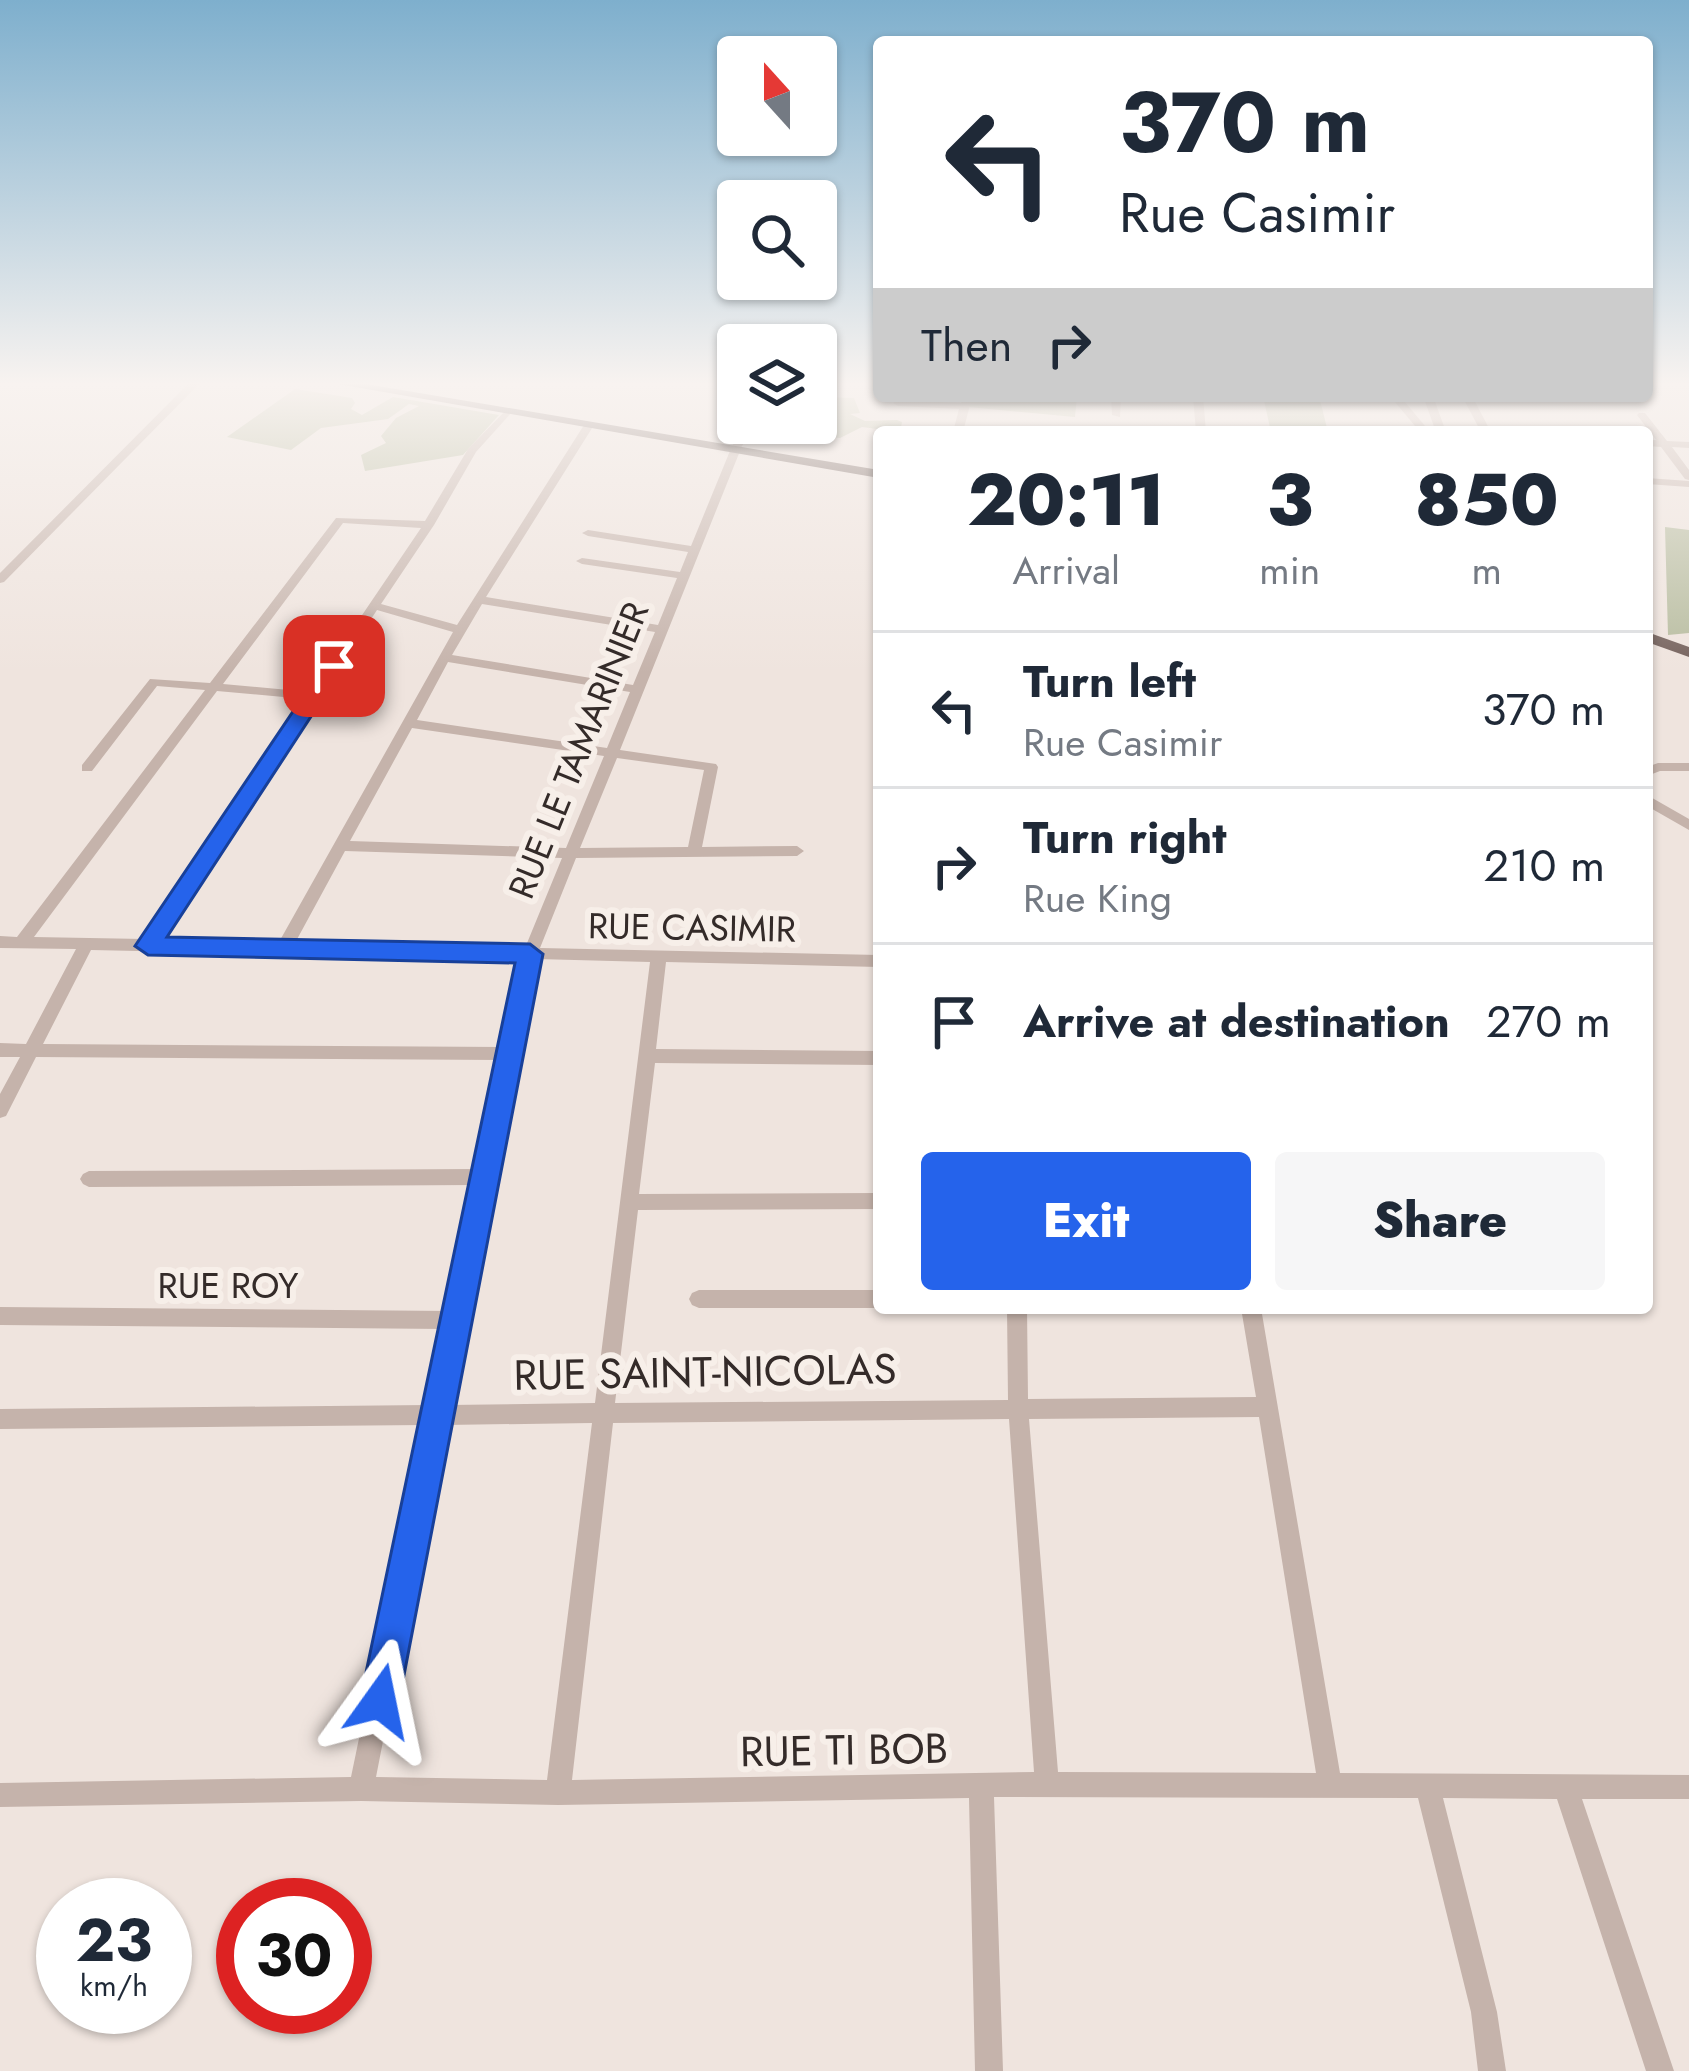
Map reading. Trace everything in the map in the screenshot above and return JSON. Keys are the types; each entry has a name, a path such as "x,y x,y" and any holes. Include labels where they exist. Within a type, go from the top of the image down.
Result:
{"main road":[{"path":"1653,639 1686,649"}],"street":[{"path":"0,580 99,480"},
{"path":"148,946 455,480"},
{"path":"284,948 460,630 555,480"},
{"name":"RUE LE TAMARINIER","path":"361,1789 530,954 726,480"},
{"path":"1653,481 1689,481"},
{"path":"21,943 340,520 428,525"},
{"path":"588,532 696,550"},
{"path":"582,561 686,576"},
{"path":"480,600 661,629"},
{"path":"375,606 460,630"},
{"path":"445,658 637,689"},
{"path":"87,768 154,682 314,696"},
{"path":"407,722 712,767 694,854"},
{"path":"1653,770 1689,767"},
{"path":"1653,803 1689,824"},
{"path":"340,846 572,853 797,851"},
{"name":"RUE CASIMIR","path":"0,942 873,961"},
{"path":"0,1111 85,946"},
{"path":"558,1793 659,956"},
{"path":"0,1050 512,1054"},
{"path":"647,1056 873,1058"},
{"path":"89,1179 486,1177"},
{"path":"629,1202 873,1201"},
{"path":"699,1299 873,1299"},
{"path":"1017,1314 1018,1406 1047,1784"},
{"path":"1252,1314 1330,1786"},
{"name":"RUE ROY","path":"0,1316 456,1320"},
{"name":"RUE SAINT-NICOLAS","path":"0,1419 1267,1407"},
{"name":"RUE TI BOB","path":"0,1795 361,1789 558,1793 1047,1784 1689,1787"},
{"path":"981,1787 989,2071"},
{"path":"1428,1787 1484,2012 1492,2071"},
{"path":"1566,1788 1660,2071"}],"green space":[{"path":"1665,527 1689,530 1689,633 1668,635"}],"route":[{"path":"334,666 148,946 530,954 380,1701"}]}
